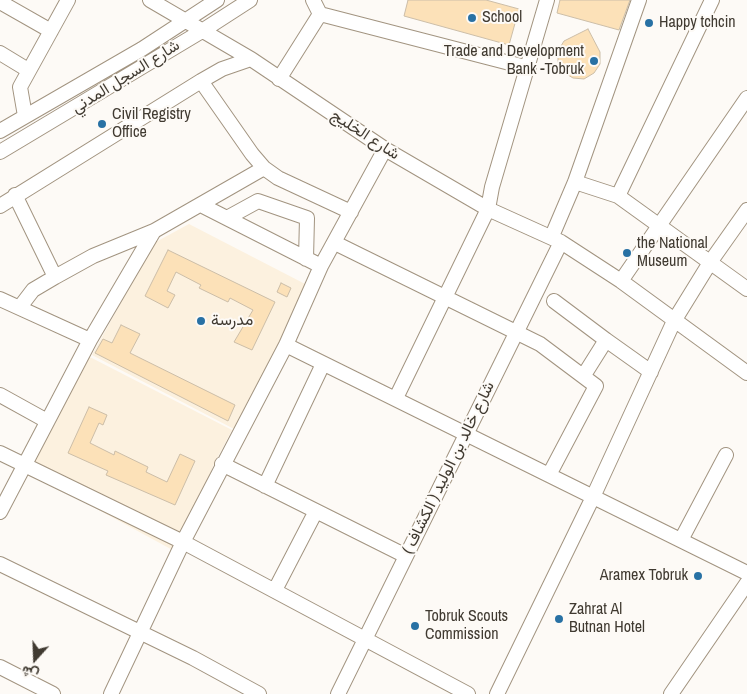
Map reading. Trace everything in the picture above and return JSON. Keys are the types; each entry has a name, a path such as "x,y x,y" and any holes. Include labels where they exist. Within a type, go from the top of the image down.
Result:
{"street":[{"path":"25,116 20,87 68,0"},
{"name":"شارع الخليج","path":"150,0 251,60 385,149 488,209 556,239 620,282 747,373"},
{"name":"شارع السجل المدني","path":"0,131 142,49 217,0"},
{"name":"شارع السجل المدني","path":"0,152 202,31 250,0"},
{"path":"313,0 320,14 529,68"},
{"path":"396,398 488,209 492,187 529,68 547,0"},
{"name":"شارع خالد بن الوليد ( الكشاف )","path":"338,694 517,332 556,239 574,182 639,0"},
{"path":"618,196 712,0"},
{"path":"0,2 51,31"},
{"path":"279,79 320,14"},
{"path":"0,53 28,70"},
{"path":"0,206 201,80 222,69 251,60"},
{"path":"201,80 252,154 264,168 278,178 351,212"},
{"path":"620,282 747,98"},
{"path":"111,694 222,464 286,345 322,266 385,149"},
{"path":"20,307 33,290 54,276 92,256 154,231 264,168"},
{"path":"574,182 618,196 711,261 747,289"},
{"path":"15,195 54,276"},
{"path":"227,218 258,201 308,218 306,258"},
{"path":"201,205 322,266"},
{"path":"497,694 594,497 674,321 711,261 747,210"},
{"path":"0,512 90,340 154,231"},
{"path":"335,243 444,299 540,344 584,375 596,386 549,475"},
{"path":"0,299 90,340"},
{"path":"554,302 651,372"},
{"path":"584,375 606,340"},
{"path":"286,345 747,573"},
{"path":"265,486 323,364"},
{"path":"0,395 47,421"},
{"path":"0,453 183,542 468,694"},
{"path":"681,540 726,455"},
{"path":"222,464 406,556"},
{"path":"275,590 316,511"},
{"path":"0,564 142,632 259,694"},
{"path":"671,694 747,583"},
{"path":"0,666 53,694"}],"shaded area":[{"name":"مدرسة","path":"189,224 309,286 234,429 92,355 154,243"},
{"path":"86,355 232,430 213,466 180,554 14,464 55,424"}],"building":[{"path":"408,0 486,0 519,9 509,45 404,16"},
{"path":"560,0 630,0 619,30 557,13"},
{"path":"588,29 600,52 600,64 594,73 584,79 573,78 563,72 558,62 558,51 564,41"},
{"path":"168,250 275,302 252,350 234,342 253,310 230,298 228,302 199,288 201,285 176,272 167,291 175,295 168,308 145,296"},
{"path":"281,283 291,288 287,297 277,292"},
{"path":"121,325 140,334 130,353 235,405 228,421 95,353 103,339 112,343"},
{"path":"89,407 107,415 103,425 99,423 90,443 114,455 115,451 148,467 146,472 167,482 180,454 195,461 175,505 106,475 108,471 68,453"}],"place":[{"name":"School","path":"472,18"},
{"name":"Happy tchcin","path":"649,23"},
{"name":"Trade and Development Bank -Tobruk","path":"594,61"},
{"name":"Civil Registry Office","path":"102,124"},
{"name":"the National Museum","path":"627,253"},
{"name":"مدرسة","path":"201,321"},
{"name":"Aramex Tobruk","path":"698,576"},
{"name":"Zahrat Al Butnan Hotel","path":"559,619"},
{"name":"Tobruk Scouts Commission","path":"415,626"}]}
